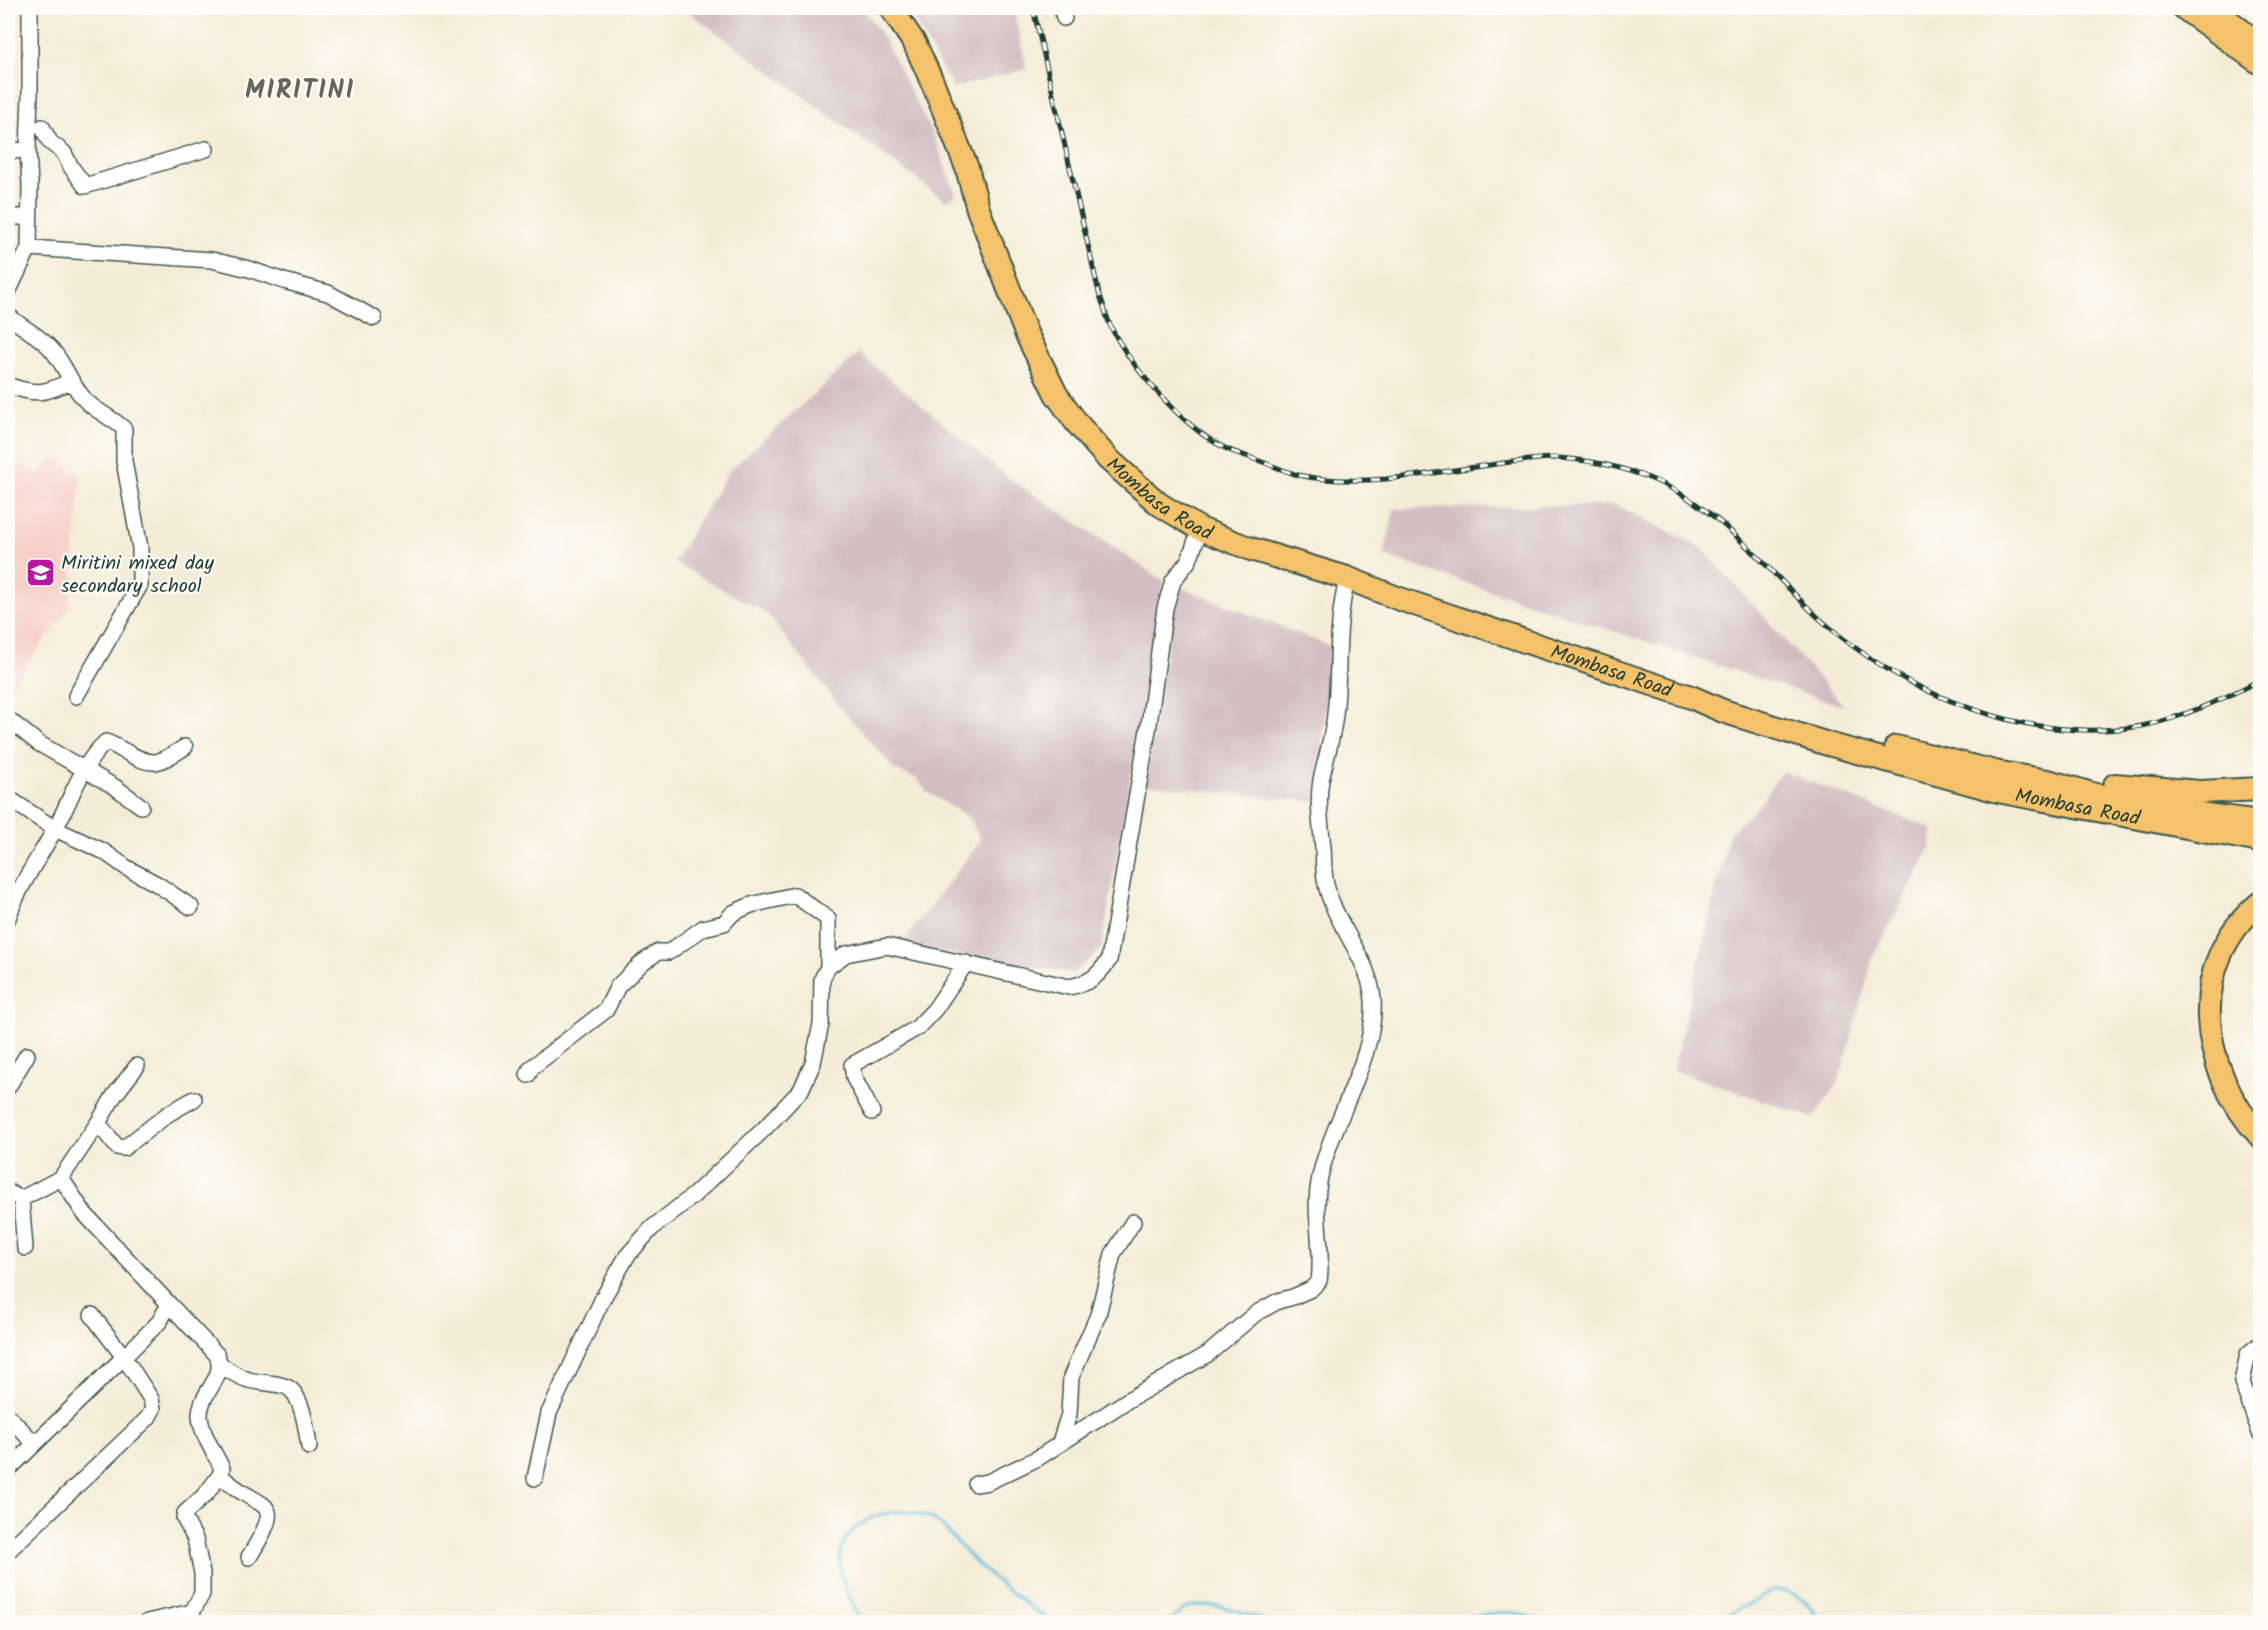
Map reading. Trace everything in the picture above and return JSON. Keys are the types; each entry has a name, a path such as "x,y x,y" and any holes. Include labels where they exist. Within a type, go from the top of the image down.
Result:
{"highway":[{"name":"Mombasa Road","path":"891,8 915,44 934,86 1026,333 1056,394 1076,422 1108,459 1158,504 1200,530 1692,697 1723,711 1828,744 1998,791 2260,840"},
{"path":"2184,8 2260,63"},
{"path":"2212,8 2260,45"},
{"name":"Mombasa Road","path":"1692,697 1724,699 1874,742 1995,772 2048,781 2092,794 2191,813 2260,822"},
{"path":"2048,781 2200,792 2260,789"},
{"path":"2260,903 2242,920 2227,941 2217,965 2208,1008 2210,1035 2219,1070 2239,1108 2260,1136"}],"street":[{"path":"8,292 29,248 30,8"},
{"path":"42,127 50,142 64,153 85,186 206,149"},
{"path":"8,151 28,150"},
{"path":"8,217 29,217"},
{"path":"29,248 212,260 249,268 284,281 328,293 374,318"},
{"path":"8,315 52,349 70,381 88,402 124,429 124,468 141,562 140,585 76,696"},
{"path":"10,386 35,394 52,391 70,381"},
{"path":"828,967 846,954 887,946 1069,987 1090,981 1109,960 1152,702 1165,608 1173,581 1189,560 1200,530"},
{"path":"976,1484 988,1482 1038,1458 1128,1400 1208,1354 1256,1314 1278,1300 1293,1297 1319,1281 1322,1265 1317,1207 1318,1182 1362,1060 1370,1028 1373,1002 1371,986 1351,938 1332,906 1325,882 1320,804 1321,781 1335,717 1340,622 1347,578"},
{"path":"8,719 38,743 115,787 141,806"},
{"path":"8,918 84,769 97,750 106,742 121,747 139,760 156,762 185,747"},
{"path":"8,798 55,829 103,851 191,907"},
{"path":"528,1075 531,1068 606,1010 618,986 643,962 658,952 669,952 703,928 724,923 733,913 751,905 795,895 828,919 828,967 822,979 821,1024 813,1063 801,1090 764,1129 694,1195 652,1228 627,1256 603,1298 549,1413 535,1478"},
{"path":"872,1112 854,1078 852,1065 917,1028 935,1009 966,963"},
{"path":"8,1088 27,1055"},
{"path":"25,1248 14,1196 61,1178 114,1096 137,1066"},
{"path":"98,1123 117,1147 124,1148 168,1114 194,1099"},
{"path":"61,1178 84,1213 217,1355 220,1364 219,1373 203,1402 200,1413 201,1425 222,1468 220,1475 206,1494 185,1513 184,1518 195,1539 202,1573 202,1594 193,1617 147,1623"},
{"path":"1060,1442 1070,1414 1071,1377 1098,1315 1113,1254 1133,1222"},
{"path":"8,1470 160,1321 170,1304"},
{"path":"8,1551 148,1418 153,1409 152,1399 92,1315"},
{"path":"2260,1344 2248,1354 2242,1382 2260,1433"},
{"path":"220,1364 247,1380 289,1387 300,1405 309,1447"},
{"path":"8,1416 34,1443"},
{"path":"220,1475 245,1496 268,1508 270,1517 266,1530 249,1557"}],"shaded area":[{"path":"683,8 863,8 884,39 933,135 956,195 946,201"},
{"path":"907,8 1013,8 1027,69 953,88"},
{"path":"859,353 1007,477 1164,581 1101,950 1073,973 900,946 981,840 968,817 927,792 917,779 893,769 844,712 767,614 674,562 728,472"},
{"name":"Miritini mixed day secondary school","path":"55,457 81,476 69,606 8,692 8,458 39,475"},
{"path":"1615,505 1702,548 1845,707 1384,556 1394,509"},
{"path":"1177,586 1332,647 1316,802 1144,784"},
{"path":"1782,771 1933,829 1931,847 1873,957 1838,1083 1813,1118 1673,1070 1729,834 1760,804"}],"waterway":[{"path":"860,1622 844,1583 840,1567 841,1552 854,1529 865,1521 877,1516 905,1512 932,1518 990,1575 1020,1600 1053,1622"},
{"path":"1715,1622 1775,1590 1789,1592 1803,1599 1824,1622"},
{"path":"1171,1622 1186,1608 1202,1605 1230,1609 1267,1622"},
{"path":"1454,1622 1486,1614 1508,1612 1519,1613 1537,1622"}],"railway":[{"path":"1033,8 1099,293 1110,325 1130,358 1159,394 1191,425 1223,447 1298,475 1330,479 1386,479 1553,458 1599,463 1638,474 1665,485 1714,517 1820,619 1853,646 1890,670 1929,691 1970,708 2012,721 2055,728 2099,730 2142,726 2188,713 2260,680"}],"place":[{"name":"Miritini mixed day secondary school","path":"40,573"}],"district":[{"name":"MIRITINI","path":"300,89"}]}
